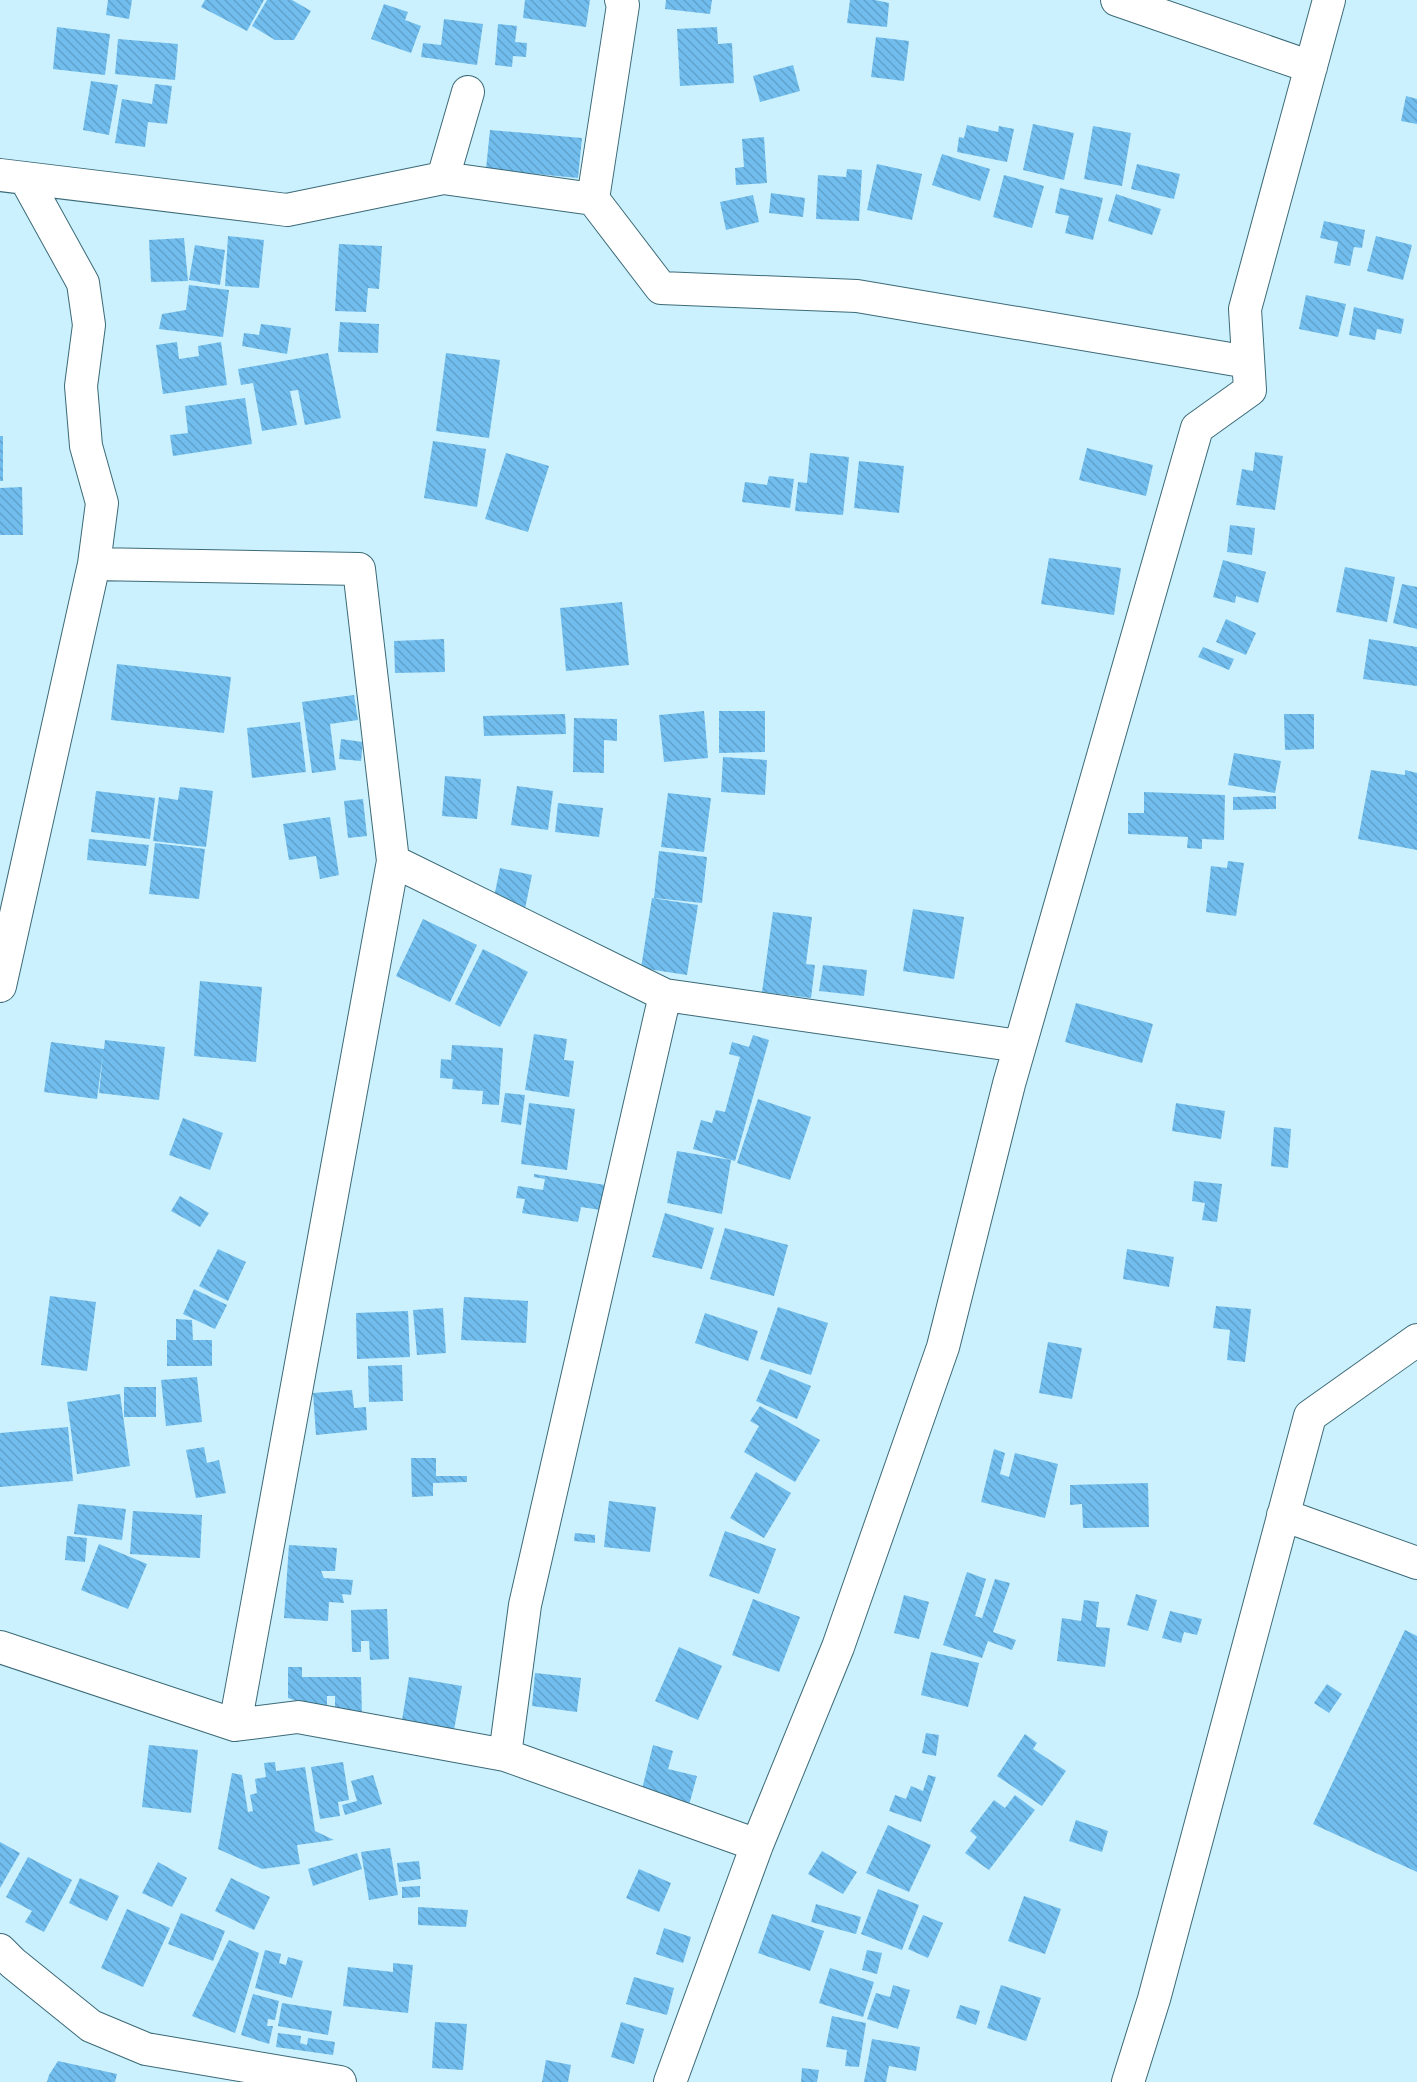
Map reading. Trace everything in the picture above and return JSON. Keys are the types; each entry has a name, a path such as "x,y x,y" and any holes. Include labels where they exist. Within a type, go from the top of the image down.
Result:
{"street":[{"path":"593,199 623,5 621,0"},
{"path":"1117,0 1311,68"},
{"path":"670,2082 757,1845 838,1647 943,1347 1019,1046 1197,428 1250,390 1245,309 1329,0"},
{"path":"443,178 468,93"},
{"path":"12,177 287,210 443,178 593,199 661,288 857,296 1248,362"},
{"path":"0,986 94,564 102,503 86,446 81,386 89,325 83,283 12,177"},
{"path":"94,564 359,569 393,861 235,1725"},
{"path":"393,861 665,995 1019,1046"},
{"path":"505,1755 525,1605 665,995"},
{"path":"1128,2082 1154,1999 1310,1416 1417,1340"},
{"path":"1283,1515 1417,1563"},
{"path":"0,1647 235,1725 298,1717 505,1755 757,1845"},
{"path":"0,1950 91,2026 146,2049 340,2082"}],"building":[{"path":"108,0 132,0 129,19 106,15"},
{"path":"205,0 264,0 247,31 201,7"},
{"path":"267,0 292,0 311,11 294,40 275,40 252,26"},
{"path":"525,0 590,0 586,27 523,18"},
{"path":"666,0 712,0 710,14 665,9"},
{"path":"850,0 875,0 889,3 887,27 847,23"},
{"path":"384,4 408,12 405,20 421,26 411,53 371,39"},
{"path":"444,19 483,24 477,65 421,57 423,43 441,45"},
{"path":"498,24 517,26 515,42 527,43 526,57 513,56 512,67 495,65"},
{"path":"57,27 110,34 105,75 53,69"},
{"path":"717,27 718,44 732,43 734,83 680,86 677,29"},
{"path":"876,37 909,41 904,81 871,77"},
{"path":"118,39 178,44 175,80 115,74"},
{"path":"793,65 800,91 760,102 753,76"},
{"path":"91,81 118,85 109,135 83,130"},
{"path":"155,84 172,86 167,124 148,122 145,147 115,143 122,99 152,104"},
{"path":"1406,96 1417,99 1417,124 1401,121"},
{"path":"1033,124 1074,133 1064,180 1023,170"},
{"path":"967,125 998,132 999,126 1014,129 1007,162 957,152 959,137 964,138"},
{"path":"1093,126 1131,133 1122,186 1084,179"},
{"path":"490,130 582,138 578,178 486,169"},
{"path":"764,137 767,183 736,185 735,168 744,167 742,139"},
{"path":"942,154 990,169 980,201 932,185"},
{"path":"877,164 922,174 912,220 867,210"},
{"path":"1137,164 1180,174 1174,199 1131,189"},
{"path":"847,169 862,170 859,221 816,219 818,175 846,177"},
{"path":"1004,175 1044,186 1032,228 993,217"},
{"path":"1060,188 1103,198 1093,240 1065,233 1069,216 1055,213"},
{"path":"771,193 805,198 803,217 769,213"},
{"path":"1116,194 1161,209 1152,235 1108,221"},
{"path":"753,195 759,222 726,230 720,202"},
{"path":"1324,221 1365,230 1362,248 1354,247 1350,266 1334,263 1338,242 1320,238"},
{"path":"228,236 264,240 259,288 225,286"},
{"path":"1376,236 1412,245 1403,280 1367,271"},
{"path":"184,238 188,281 151,282 149,240"},
{"path":"339,244 382,246 379,289 368,288 366,312 335,311"},
{"path":"195,245 225,250 220,285 189,280"},
{"path":"189,285 229,290 223,337 159,329 162,314 186,310"},
{"path":"1306,295 1346,304 1338,337 1299,329"},
{"path":"1354,307 1404,319 1401,334 1377,329 1375,340 1349,335"},
{"path":"340,322 379,324 378,353 338,352"},
{"path":"261,324 291,328 287,354 242,346 244,333 259,335"},
{"path":"177,342 179,359 199,356 198,346 221,342 227,385 163,394 156,345"},
{"path":"328,353 341,418 305,425 298,390 290,391 297,425 262,431 253,383 241,385 238,369"},
{"path":"446,353 500,360 489,438 436,431"},
{"path":"245,398 252,444 173,456 170,435 188,433 185,406"},
{"path":"0,436 3,436 3,481 0,481"},
{"path":"433,441 486,449 477,507 424,498"},
{"path":"1087,448 1153,465 1146,496 1079,480"},
{"path":"1255,452 1283,456 1275,510 1236,505 1242,469 1253,471"},
{"path":"506,453 549,466 528,532 485,519"},
{"path":"810,453 849,457 843,515 795,511 798,482 807,483"},
{"path":"859,461 904,466 899,513 854,508"},
{"path":"769,476 794,479 790,508 742,502 745,482 767,485"},
{"path":"22,487 23,535 0,535 0,488"},
{"path":"1230,525 1255,528 1252,555 1227,552"},
{"path":"1049,558 1121,568 1114,615 1041,604"},
{"path":"1223,560 1266,572 1258,603 1236,596 1235,603 1213,597"},
{"path":"1345,567 1395,577 1387,622 1336,612"},
{"path":"1402,584 1417,587 1417,629 1393,623"},
{"path":"622,602 629,665 566,671 560,608"},
{"path":"1226,619 1256,633 1246,655 1216,642"},
{"path":"444,639 445,672 395,673 394,641"},
{"path":"1369,639 1417,647 1417,686 1363,679"},
{"path":"1203,647 1234,659 1229,670 1198,657"},
{"path":"117,664 231,677 224,733 111,720"},
{"path":"354,695 358,720 330,724 336,770 312,773 302,702"},
{"path":"704,711 708,758 664,762 659,715"},
{"path":"719,711 765,711 765,752 719,753"},
{"path":"565,714 566,734 484,736 483,716"},
{"path":"1284,714 1314,714 1314,749 1285,750"},
{"path":"574,718 617,719 617,741 604,740 604,773 573,772"},
{"path":"300,722 306,772 252,778 247,728"},
{"path":"341,739 363,742 361,761 339,759"},
{"path":"1234,753 1281,761 1275,793 1228,785"},
{"path":"723,757 767,760 765,795 721,792"},
{"path":"1371,770 1405,775 1405,770 1417,773 1417,850 1358,839"},
{"path":"445,776 481,779 477,819 442,816"},
{"path":"517,786 553,791 548,830 511,825"},
{"path":"180,787 213,791 206,847 153,841 159,797 178,800"},
{"path":"96,791 155,798 150,839 91,832"},
{"path":"1144,792 1225,795 1224,840 1202,839 1202,849 1187,848 1188,837 1128,834 1128,813 1144,813"},
{"path":"668,793 711,798 704,852 661,847"},
{"path":"1276,796 1276,809 1233,810 1233,797"},
{"path":"363,799 367,836 348,838 344,801"},
{"path":"558,803 603,808 599,837 555,832"},
{"path":"330,817 339,875 320,879 316,856 289,860 283,824"},
{"path":"89,839 149,845 146,866 87,860"},
{"path":"155,843 205,849 199,899 149,894"},
{"path":"659,851 707,857 702,903 654,898"},
{"path":"1228,861 1244,863 1236,916 1206,912 1211,866 1227,868"},
{"path":"500,868 532,875 523,918 491,912"},
{"path":"652,898 698,905 687,975 641,968"},
{"path":"913,909 964,917 954,979 903,971"},
{"path":"773,912 812,917 806,964 815,965 811,998 762,992"},
{"path":"423,919 477,945 450,1002 396,976"},
{"path":"483,949 528,972 500,1027 455,1004"},
{"path":"823,965 867,970 864,996 819,991"},
{"path":"200,981 262,987 256,1062 194,1056"},
{"path":"1076,1003 1153,1024 1142,1063 1065,1042"},
{"path":"534,1034 567,1039 564,1060 574,1061 569,1097 525,1090"},
{"path":"753,1035 769,1040 735,1161 693,1149 701,1120 712,1123 716,1110 725,1112 740,1057 729,1054 732,1042 749,1047"},
{"path":"105,1040 165,1047 159,1100 99,1093 103,1054 97,1099 44,1092 51,1042 104,1049"},
{"path":"452,1045 503,1048 499,1105 482,1104 483,1091 452,1089 453,1079 440,1078 441,1059 451,1060"},
{"path":"505,1093 525,1095 521,1125 501,1122"},
{"path":"758,1099 811,1117 790,1180 737,1163"},
{"path":"529,1103 575,1109 567,1170 521,1164"},
{"path":"1176,1103 1225,1111 1221,1139 1172,1131"},
{"path":"183,1118 223,1133 210,1170 169,1155"},
{"path":"1274,1127 1291,1129 1288,1168 1271,1166"},
{"path":"677,1151 731,1160 722,1214 667,1203"},
{"path":"534,1174 612,1186 607,1211 581,1207 578,1222 522,1213 525,1199 516,1198 518,1186 543,1190 545,1179 534,1177"},
{"path":"1194,1181 1222,1184 1217,1222 1202,1220 1205,1203 1192,1201"},
{"path":"180,1196 209,1213 200,1227 171,1211"},
{"path":"665,1213 714,1228 702,1269 652,1257"},
{"path":"725,1228 788,1245 774,1296 710,1279"},
{"path":"218,1249 246,1262 228,1301 199,1286"},
{"path":"1127,1249 1174,1257 1169,1287 1123,1279"},
{"path":"194,1289 227,1305 215,1329 183,1314"},
{"path":"50,1296 96,1302 87,1371 41,1365"},
{"path":"464,1297 528,1301 526,1343 461,1340"},
{"path":"1216,1306 1251,1309 1245,1362 1227,1360 1230,1330 1213,1328"},
{"path":"778,1307 828,1323 811,1375 760,1359"},
{"path":"443,1308 446,1353 417,1355 413,1310"},
{"path":"408,1311 410,1357 357,1359 356,1313"},
{"path":"705,1313 758,1331 748,1361 695,1343"},
{"path":"176,1319 192,1320 193,1340 212,1340 212,1366 167,1366 167,1340 176,1340"},
{"path":"1048,1342 1082,1348 1072,1399 1039,1393"},
{"path":"402,1365 403,1401 369,1402 368,1366"},
{"path":"770,1369 811,1386 797,1419 756,1401"},
{"path":"197,1377 202,1422 166,1426 161,1380"},
{"path":"124,1387 156,1387 156,1417 124,1417"},
{"path":"352,1390 354,1408 366,1407 367,1430 316,1435 313,1393"},
{"path":"120,1394 130,1466 77,1474 67,1402"},
{"path":"760,1406 820,1440 795,1482 744,1452 759,1426 750,1421"},
{"path":"68,1427 73,1481 0,1487 0,1433"},
{"path":"204,1447 207,1463 219,1460 226,1493 196,1498 186,1450"},
{"path":"994,1449 1005,1453 1000,1474 1009,1477 1015,1453 1058,1464 1045,1518 981,1502"},
{"path":"411,1458 436,1458 436,1476 467,1476 467,1482 433,1483 433,1496 412,1497"},
{"path":"756,1472 791,1493 764,1538 730,1518"},
{"path":"1148,1483 1149,1527 1083,1528 1082,1504 1070,1505 1070,1485"},
{"path":"609,1501 656,1507 650,1552 604,1547"},
{"path":"78,1504 126,1509 122,1540 74,1534"},
{"path":"133,1511 202,1515 200,1558 130,1554"},
{"path":"725,1531 776,1549 759,1594 709,1576"},
{"path":"575,1533 595,1535 595,1543 574,1541"},
{"path":"67,1536 87,1538 85,1562 65,1560"},
{"path":"99,1544 147,1564 128,1609 81,1590"},
{"path":"289,1545 337,1548 335,1571 321,1571 324,1578 353,1580 351,1595 342,1594 344,1603 329,1602 328,1621 284,1618"},
{"path":"967,1572 986,1579 975,1616 982,1618 995,1579 1010,1583 993,1632 1016,1640 1012,1650 988,1641 982,1658 943,1645"},
{"path":"1136,1594 1157,1600 1148,1631 1127,1625"},
{"path":"904,1595 929,1602 919,1639 894,1633"},
{"path":"753,1599 800,1617 779,1672 732,1655"},
{"path":"1084,1600 1099,1602 1096,1627 1110,1628 1105,1667 1057,1661 1062,1618 1081,1621"},
{"path":"387,1609 389,1659 370,1660 369,1641 361,1641 361,1652 352,1652 351,1610"},
{"path":"1170,1611 1202,1619 1197,1635 1184,1632 1181,1643 1162,1638"},
{"path":"1405,1630 1417,1636 1417,1872 1313,1824"},
{"path":"679,1647 722,1666 698,1720 655,1701"},
{"path":"931,1652 979,1663 968,1707 921,1695"},
{"path":"288,1667 302,1667 302,1677 361,1677 362,1716 335,1716 335,1696 327,1696 327,1711 288,1698"},
{"path":"535,1673 581,1678 577,1712 532,1706"},
{"path":"409,1677 462,1686 454,1730 402,1720"},
{"path":"1327,1684 1342,1694 1329,1713 1314,1703"},
{"path":"926,1733 939,1735 936,1756 922,1753"},
{"path":"1025,1734 1037,1743 1033,1749 1066,1771 1042,1806 997,1776"},
{"path":"149,1745 198,1750 191,1813 142,1807"},
{"path":"653,1745 673,1751 668,1769 697,1776 689,1805 641,1793"},
{"path":"275,1762 276,1771 305,1767 315,1831 334,1840 297,1845 300,1864 262,1869 218,1849 232,1773 242,1775 248,1812 253,1811 250,1795 257,1793 255,1779 266,1777 264,1763"},
{"path":"343,1762 349,1800 338,1802 340,1816 320,1819 311,1767"},
{"path":"373,1775 382,1804 345,1815 342,1805 357,1801 351,1781"},
{"path":"928,1775 936,1777 921,1822 889,1811 895,1795 906,1799 911,1786 923,1791"},
{"path":"1015,1795 1035,1810 989,1870 965,1853 977,1837 970,1831 994,1800 1005,1808"},
{"path":"1076,1820 1108,1831 1102,1852 1069,1841"},
{"path":"888,1825 931,1845 909,1892 866,1873"},
{"path":"0,1842 20,1853 0,1888"},
{"path":"390,1848 398,1895 369,1900 361,1852"},
{"path":"822,1851 857,1872 843,1894 808,1874"},
{"path":"357,1853 362,1869 313,1886 308,1869"},
{"path":"28,1857 72,1880 44,1932 25,1922 32,1911 6,1897"},
{"path":"419,1861 421,1879 399,1882 397,1863"},
{"path":"158,1862 187,1878 172,1907 142,1893"},
{"path":"639,1869 671,1883 659,1912 626,1898"},
{"path":"80,1878 119,1896 107,1921 69,1903"},
{"path":"231,1878 270,1897 254,1930 215,1911"},
{"path":"420,1886 420,1897 402,1898 402,1887"},
{"path":"878,1889 919,1905 902,1950 861,1934"},
{"path":"1024,1896 1061,1909 1045,1954 1008,1941"},
{"path":"816,1904 861,1917 856,1934 811,1922"},
{"path":"418,1907 468,1910 466,1927 418,1925"},
{"path":"127,1909 170,1928 143,1987 101,1968"},
{"path":"181,1913 225,1931 213,1961 168,1944"},
{"path":"772,1914 824,1931 810,1971 758,1953"},
{"path":"923,1915 943,1923 928,1958 908,1949"},
{"path":"664,1928 691,1937 683,1963 656,1954"},
{"path":"229,1940 259,1953 235,2033 192,2016"},
{"path":"265,1950 281,1954 279,1963 286,1965 288,1957 303,1961 292,1998 255,1988"},
{"path":"867,1950 882,1953 877,1974 862,1970"},
{"path":"393,1963 413,1965 408,2013 343,2006 348,1967 393,1972"},
{"path":"830,1968 874,1982 863,2017 819,2003"},
{"path":"634,1977 674,1988 667,2015 626,2004"},
{"path":"893,1985 910,1990 898,2029 867,2019 876,1993 890,1997"},
{"path":"1001,1985 1041,1998 1026,2041 987,2028"},
{"path":"253,1994 279,2001 275,2020 268,2019 267,2026 273,2026 269,2044 241,2035"},
{"path":"282,2003 332,2011 328,2035 278,2026"},
{"path":"960,2005 980,2011 976,2025 956,2018"},
{"path":"832,2016 866,2023 859,2067 845,2066 847,2050 826,2047"},
{"path":"435,2022 467,2024 463,2070 432,2068"},
{"path":"621,2022 644,2029 634,2064 611,2057"},
{"path":"278,2033 301,2036 300,2043 307,2045 308,2038 335,2042 333,2055 276,2047"},
{"path":"872,2039 920,2047 916,2071 889,2066 886,2082 864,2082"},
{"path":"546,2060 571,2065 568,2082 542,2082"},
{"path":"58,2061 117,2074 115,2082 47,2082"},
{"path":"802,2068 819,2070 817,2082 801,2082"}]}
